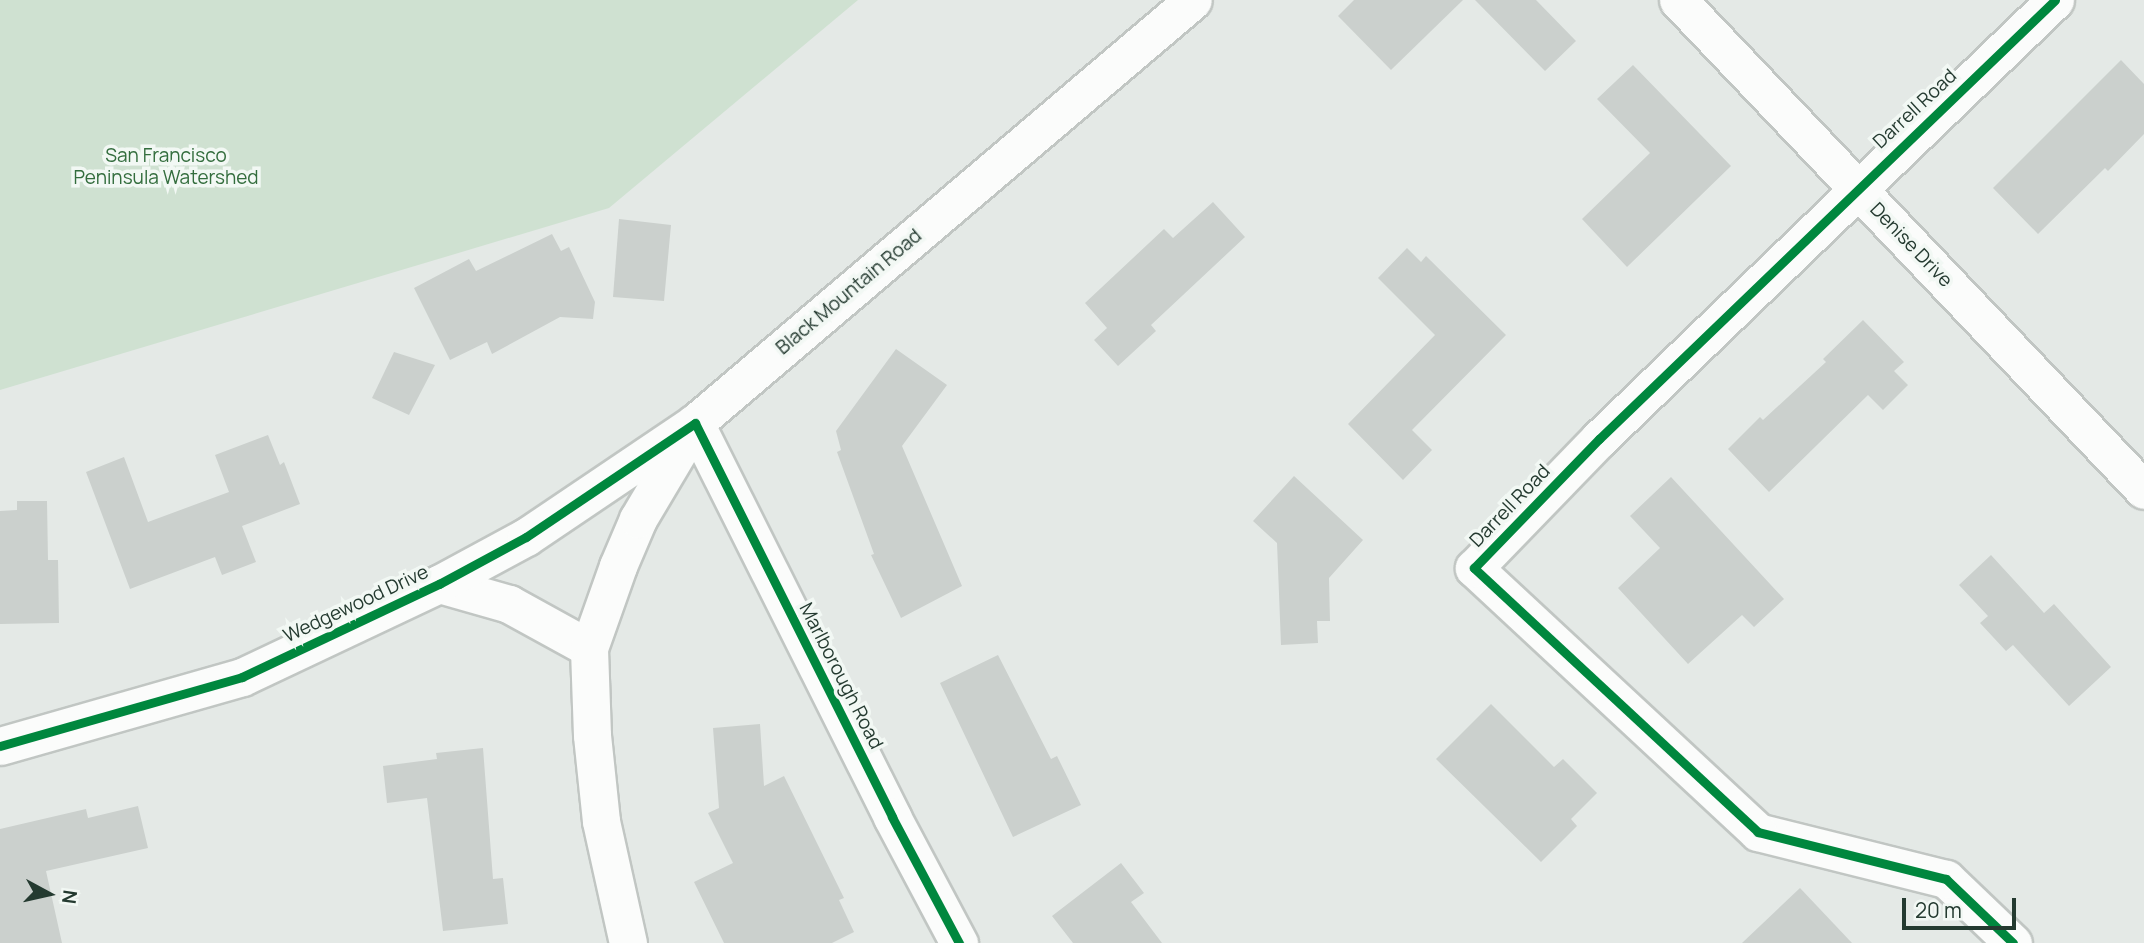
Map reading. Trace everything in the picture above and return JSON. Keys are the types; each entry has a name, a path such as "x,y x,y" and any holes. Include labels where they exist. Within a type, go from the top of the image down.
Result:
{"street":[{"name":"Black Mountain Road","path":"628,943 601,821 592,734 589,648 618,565 638,519 695,423 1193,0"},
{"name":"Denise Drive","path":"1678,0 2144,490"},
{"name":"Darrell Road","path":"2013,943 1946,879 1758,832 1474,568 1599,439 1856,188 2055,0"},
{"name":"Wedgewood Drive","path":"0,746 242,677 439,584 526,537 695,423"},
{"name":"Marlborough Road","path":"695,423 892,817 959,943"},
{"path":"439,584 509,604 589,648"}],"green space":[{"name":"San Francisco Peninsula Watershed","path":"0,0 858,0 609,208 0,390"}],"building":[{"path":"1354,0 1463,0 1391,70 1338,16"},
{"path":"1475,0 1536,0 1576,41 1545,71"},
{"path":"2121,60 2144,84 2144,134 2108,171 2105,168 2038,234 1993,188"},
{"path":"1633,65 1731,166 1627,267 1582,219 1650,153 1597,99"},
{"path":"1213,202 1245,237 1151,325 1156,331 1118,366 1094,340 1107,328 1085,303 1164,229 1173,238"},
{"path":"619,219 671,225 664,301 613,297"},
{"path":"552,234 561,251 569,247 595,302 593,319 560,317 492,354 487,342 450,360 414,288 469,259 476,271"},
{"path":"1407,248 1421,262 1426,256 1506,335 1412,430 1432,450 1403,480 1348,424 1435,335 1378,278"},
{"path":"1863,320 1904,362 1894,371 1908,385 1883,410 1868,395 1769,492 1728,449 1760,417 1763,420 1826,362 1823,359"},
{"path":"896,349 947,385 902,446 962,586 901,618 871,555 874,554 837,452 841,450 836,431"},
{"path":"394,352 435,365 409,415 372,398"},
{"path":"268,435 280,465 284,462 300,504 242,526 256,562 222,575 215,557 130,589 86,472 124,457 148,522 229,492 215,455"},
{"path":"1294,476 1363,540 1329,578 1330,621 1317,621 1318,643 1281,645 1277,543 1253,521"},
{"path":"1671,477 1784,599 1754,627 1742,615 1688,664 1618,588 1660,548 1630,516"},
{"path":"17,501 47,501 48,560 58,560 59,623 0,624 0,511 17,510"},
{"path":"1991,555 2044,613 2054,604 2111,667 2069,706 2013,645 2006,651 1980,623 1988,616 1959,585"},
{"path":"998,655 1051,759 1057,756 1081,805 1013,837 940,683"},
{"path":"1491,704 1554,767 1563,759 1597,793 1571,819 1577,826 1541,862 1436,759"},
{"path":"760,724 764,786 784,776 844,898 839,900 854,932 832,943 724,943 694,882 733,863 708,813 719,808 713,728"},
{"path":"483,748 493,879 503,878 508,924 443,931 427,798 387,803 383,766 437,759 436,753"},
{"path":"138,806 148,848 46,871 62,943 0,943 0,829 86,809 88,818"},
{"path":"1121,863 1144,893 1131,902 1162,943 1073,943 1052,916"},
{"path":"1800,888 1852,943 1742,943"}],"cycle path":[{"path":"2013,943 1946,879 1758,832 1474,568 1599,439 2055,0"},
{"path":"0,746 242,677 439,584 526,537 695,423 892,817 959,943"}]}
